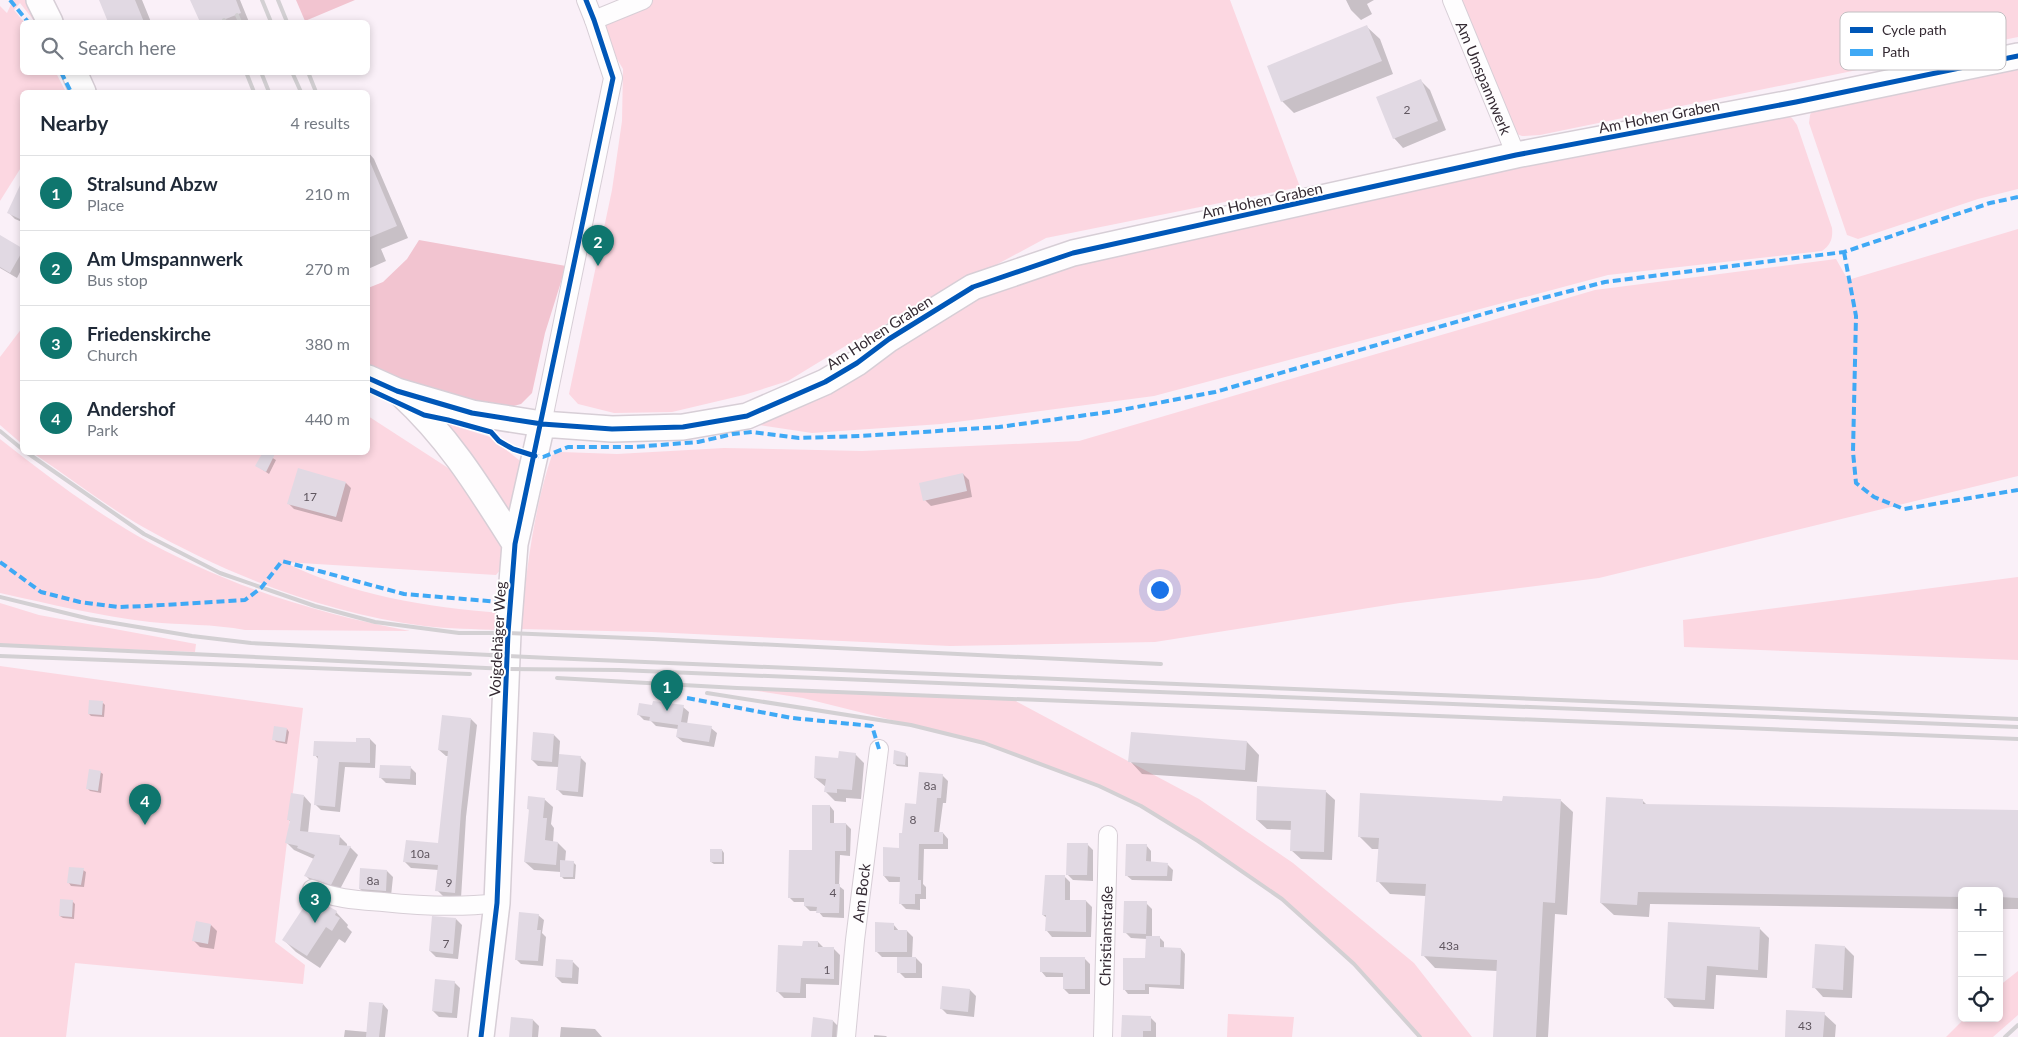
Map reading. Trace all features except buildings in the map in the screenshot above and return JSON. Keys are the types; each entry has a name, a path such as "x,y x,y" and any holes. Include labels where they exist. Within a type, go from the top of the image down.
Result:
{"street":[{"path":"39,0 49,20"},
{"path":"370,379 397,391 472,413 542,424 613,78 586,0"},
{"path":"594,20 643,0"},
{"name":"Am Umspannwerk","path":"1452,0 1516,156"},
{"name":"Am Hohen Graben","path":"542,424 612,429 683,427 747,416 824,382 857,363 917,321 973,287 1024,268 1073,253 1516,156 1950,70"},
{"path":"76,75 83,90"},
{"path":"397,391 424,415 469,471 515,544"},
{"name":"Voigdehäger Weg","path":"482,1037 497,903 508,633 515,544 542,424"},
{"name":"Am Bock","path":"846,1037 855,940 880,749"},
{"name":"Christianstraße","path":"1103,1037 1108,835"},
{"path":"312,889 341,899 418,906 475,906 497,903"}],"shaded area":[{"path":"13,0 30,0 40,20 33,20 20,3 14,10 22,20 20,20 20,75 57,75 65,90 20,90 20,169 0,201 0,6 7,13"},
{"path":"296,0 355,0 307,20 305,20"},
{"path":"643,0 1230,0 1300,187 1046,238 847,345 788,381 744,395 672,412 614,413 578,404 569,394 612,190 622,121 623,69 594,20"},
{"path":"1457,0 2018,0 2018,37 2006,39 2006,12 1840,12 1840,70 1857,70 1540,135 1522,136 1514,133"},
{"path":"2018,66 2018,189 1978,199 1858,239 1847,235 1809,123 1813,109"},
{"path":"1783,113 1792,118 1797,125 1832,228 1831,241 1822,251 1608,275 1154,396 941,424 812,433 752,424 991,290 1050,269 1523,165"},
{"path":"2018,229 2018,476 1599,578 1400,603 1155,642 950,646 651,632 520,629 532,541 545,476 552,455 561,452 617,454 724,448 862,451 1079,441 1595,290 1836,259 1848,280"},
{"path":"419,240 566,266 545,333 532,393 521,404 510,407 498,406 415,387 370,368 370,287 383,282 407,259"},
{"path":"20,331 20,442 0,425 0,357"},
{"path":"370,417 462,477 506,547 502,568 496,575 284,562 335,583 390,598 445,607 501,613 500,630 424,626 387,620 315,602 244,576 176,545 101,501 36,455 370,455"},
{"path":"442,422 490,437 524,464 513,518"},
{"path":"0,439 49,477 101,513 136,535 201,568 269,595 303,606 410,631 245,630 150,622 93,613 0,593"},
{"path":"2018,577 2018,660 1684,647 1683,620"},
{"path":"0,603 39,615 196,644 195,652 0,644"},
{"path":"0,666 303,708 275,942 305,965 303,984 75,963 66,1037 0,1037"},
{"path":"737,688 1010,698 1199,799 1293,863 1414,963 1472,1037 1420,1037 1354,964 1282,899 1198,841 1140,806 1099,786 984,743 803,698"},
{"path":"2018,971 2018,1015 1993,1037 1946,1037 1961,1022 2003,1022 2003,983"},
{"path":"1228,1014 1294,1017 1292,1037 1227,1037"}],"railway":[{"path":"262,0 270,20"},
{"path":"278,0 286,20"},
{"path":"237,15 239,20"},
{"path":"247,75 253,90"},
{"path":"262,75 268,90"},
{"path":"293,75 300,90"},
{"path":"309,75 315,90"},
{"path":"0,431 20,447"},
{"path":"30,455 144,534 220,573 315,606 375,622 459,633 508,633 653,639 1161,664"},
{"path":"0,597 90,619 192,636 251,643 550,658 2018,719"},
{"path":"0,645 507,669 619,670 2018,727"},
{"path":"0,656 470,674"},
{"path":"557,678 737,688 2018,739"},
{"path":"707,693 911,725 984,743 1099,786 1141,806 1198,841 1282,899 1354,964 1420,1037"},
{"path":"2005,1037 2018,1025"}],"marked path":[{"path":"10,0 26,20"},
{"path":"62,75 70,90"},
{"path":"531,455 543,457 568,447 634,447 698,442 752,432 799,438 999,427 1116,411 1215,392 1504,308 1605,282 1844,252 1990,203 2018,197"},
{"path":"1844,252 1856,316 1853,452 1856,483 1874,497 1904,509 2018,490"},
{"path":"0,562 41,592 80,602 118,607 245,600 261,588 282,561 404,594 511,603"},
{"path":"687,698 792,718 872,726 879,749"}],"cycle path":[{"path":"481,1037 497,903 508,633 515,544 613,78 586,0"},
{"path":"2006,58 2018,56"},
{"path":"370,379 397,391 472,413 542,424 612,429 683,427 747,416 825,382 857,363 889,339 973,287 1073,253 1516,155 1796,102 1950,70"},
{"path":"370,390 424,415 491,432 499,441 513,449 535,456"}],"place":[{"name":"Am Umspannwerk","path":"598,266"},
{"name":"Stralsund Abzw","path":"667,711"},
{"name":"Andershof","path":"145,825"},
{"name":"Friedenskirche","path":"315,923"}]}
